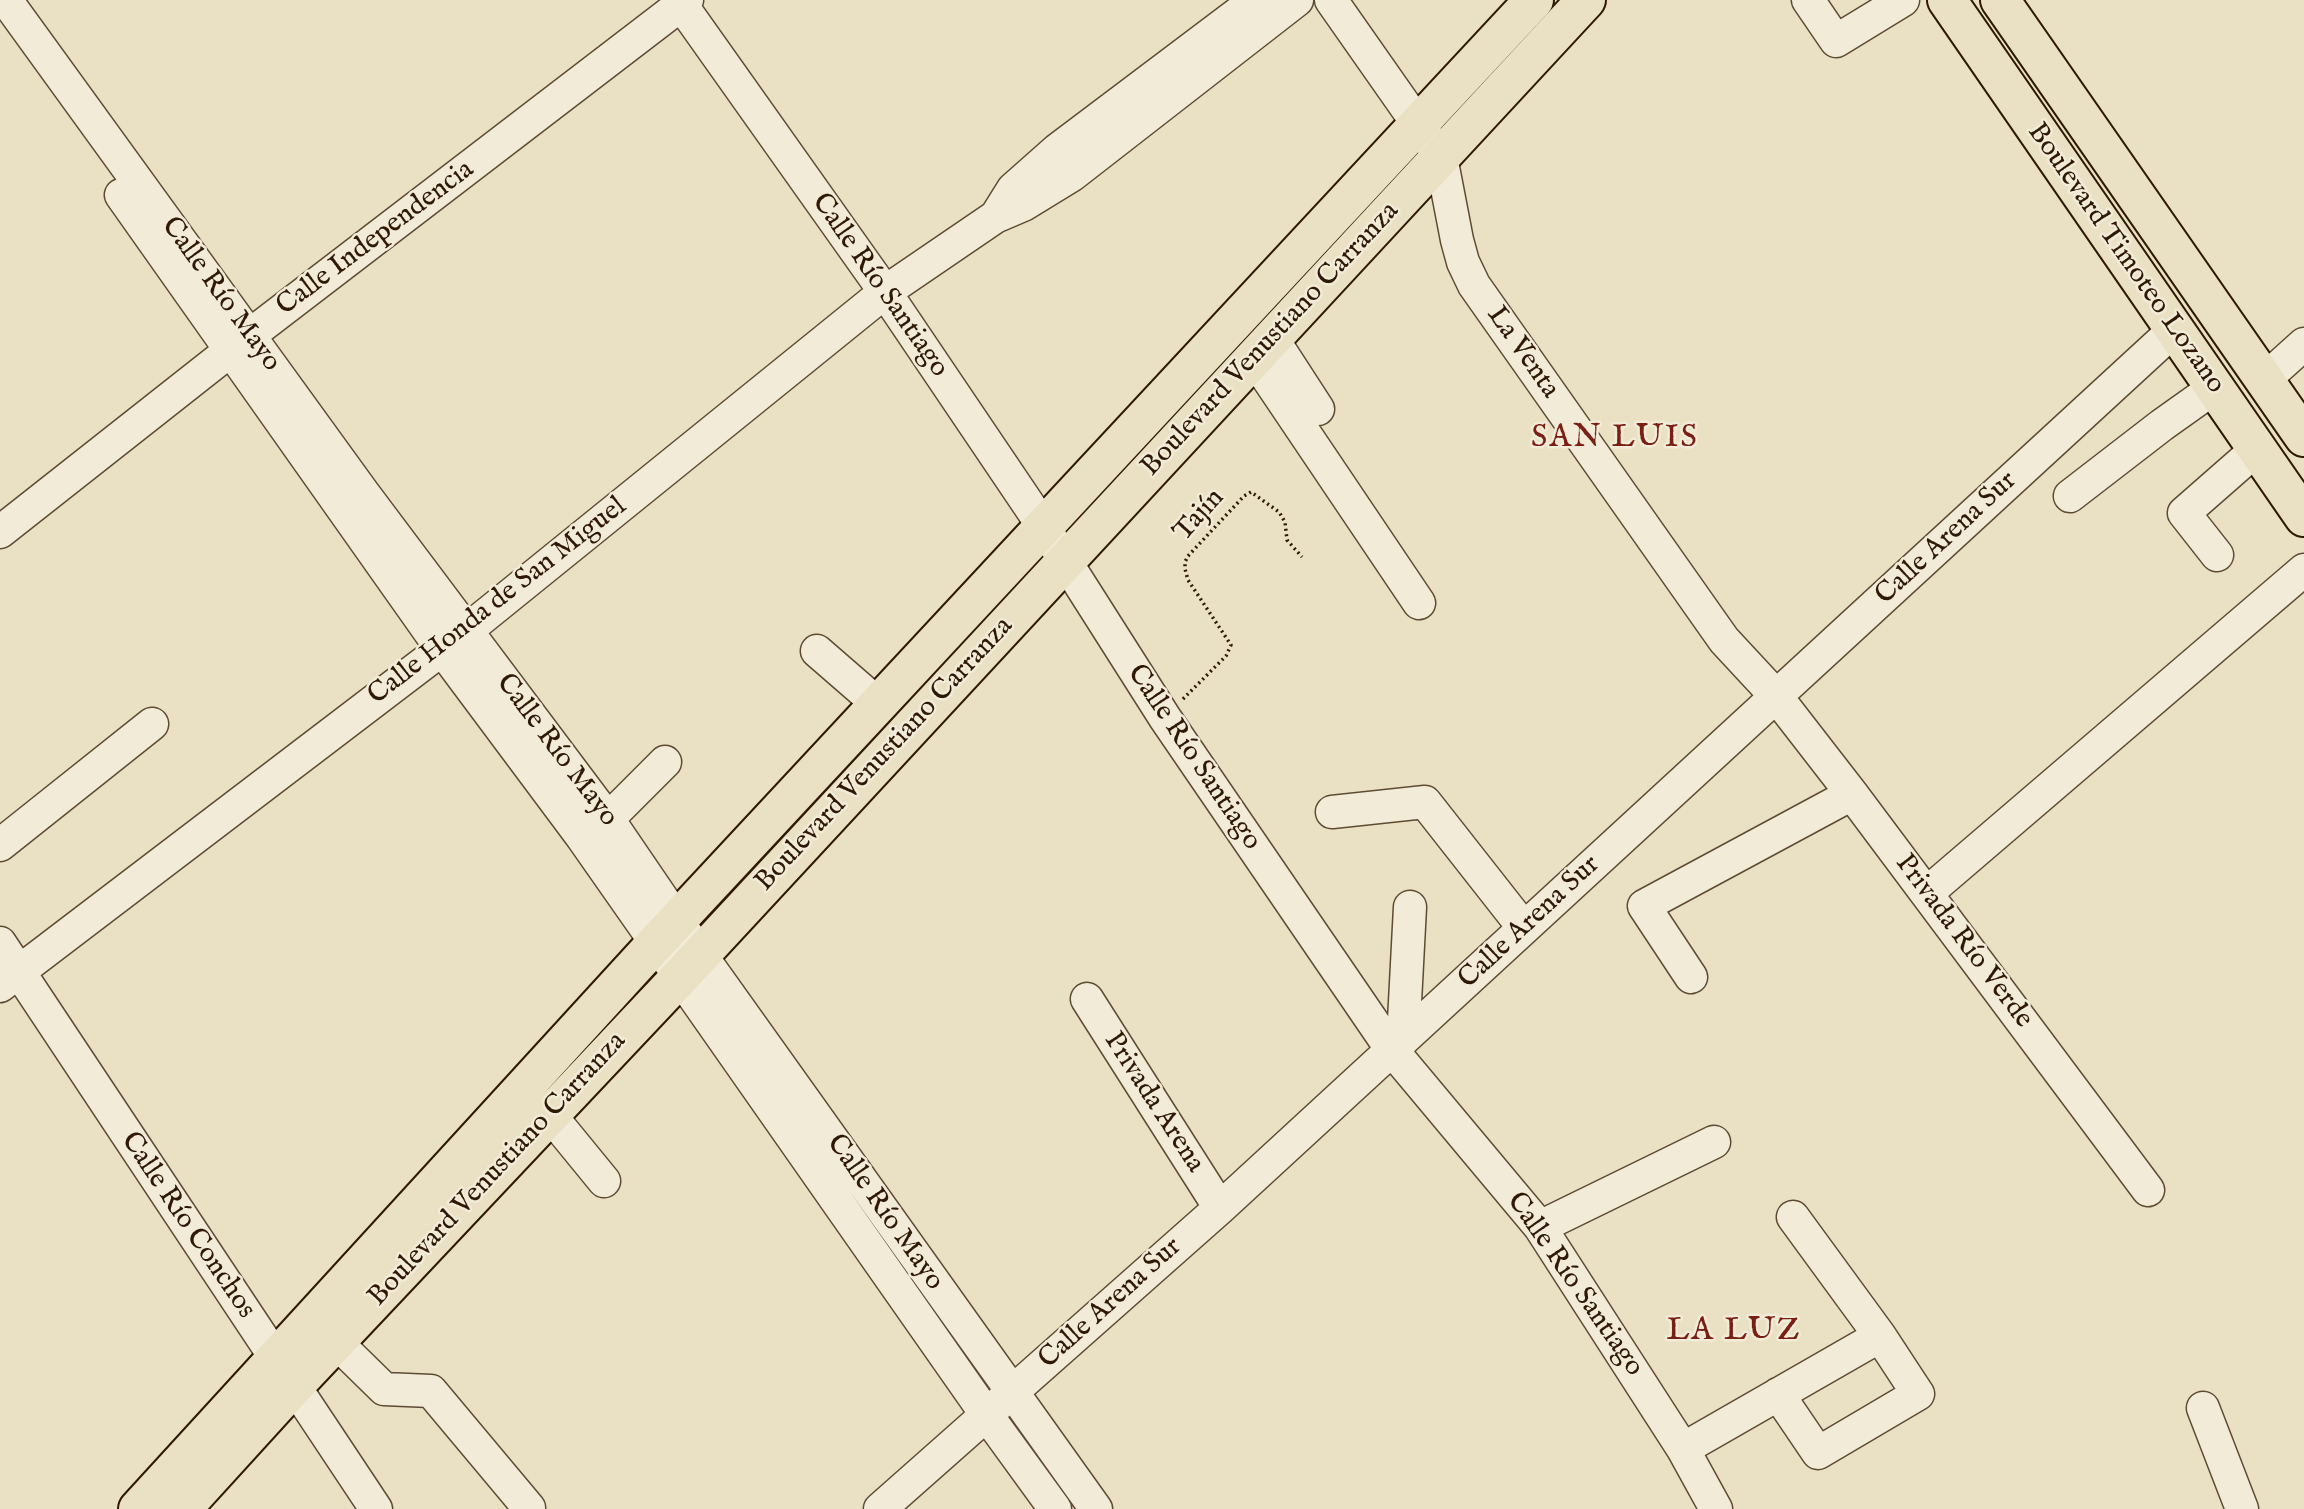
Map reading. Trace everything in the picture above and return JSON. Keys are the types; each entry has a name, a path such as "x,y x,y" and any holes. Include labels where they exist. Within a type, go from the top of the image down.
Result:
{"main road":[{"name":"Boulevard Venustiano Carranza","path":"182,1509 284,1372 666,932 1534,0"},
{"name":"Boulevard Venustiano Carranza","path":"138,1509 284,1372 336,1342 690,966 1587,0"},
{"name":"Boulevard Timoteo Lozano","path":"1947,0 2304,517"},
{"name":"Boulevard Timoteo Lozano","path":"2000,0 2304,437"}],"street":[{"name":"Calle Río Mayo","path":"6,0 240,343"},
{"name":"Calle Honda de San Miguel","path":"995,217 1013,189 1057,150 1256,0"},
{"name":"Calle Honda de San Miguel","path":"9,979 454,639 885,292 995,217 1023,205 1072,175 1297,0"},
{"path":"1331,0 1441,157"},
{"path":"1808,0 1836,41 1903,0"},
{"name":"Calle Independencia","path":"0,532 682,1"},
{"name":"Calle Río Santiago","path":"682,1 885,292 1043,526 1165,718 1397,1045 1540,1227 1683,1449 1716,1509"},
{"name":"Calle Río Mayo","path":"0,25 240,343 454,639 582,837 666,932 986,1414 1055,1509"},
{"name":"La Venta","path":"1441,157 1457,240 1463,262 1474,285 1724,640 1776,696"},
{"name":"Calle Arena Sur","path":"880,1509 1220,1208 2174,330"},
{"path":"2264,380 2304,344"},
{"path":"1263,348 1318,409"},
{"path":"1263,348 1419,603"},
{"path":"2070,496 2214,388"},
{"path":"2217,555 2184,513 2257,449"},
{"path":"1927,893 2304,570"},
{"name":"Calle Río Mayo","path":"454,639 608,819 666,932"},
{"path":"817,651 878,704"},
{"name":"Privada Río Verde","path":"1776,696 1927,893 2148,1190"},
{"path":"0,845 152,724"},
{"path":"582,837 608,819 665,762"},
{"path":"1691,977 1644,906 1852,794"},
{"path":"1332,812 1425,802 1524,928"},
{"path":"1397,1045 1410,906"},
{"name":"Calle Río Conchos","path":"0,943 9,979 284,1372 376,1509"},
{"name":"Calle Río Mayo","path":"690,966 1012,1392 1096,1509"},
{"name":"Privada Arena","path":"1087,999 1220,1208"},
{"path":"550,1115 604,1181"},
{"path":"1540,1227 1714,1142"},
{"path":"1778,1394 1818,1453 1917,1394 1880,1336 1793,1217"},
{"path":"1683,1449 1880,1336"},
{"path":"336,1342 384,1389 431,1391 529,1508"},
{"path":"2203,1408 2242,1509"}],"path":[{"name":"Tajín","path":"1165,718 1230,649 1229,640 1188,580 1185,562 1188,556 1249,492 1258,495 1279,512 1285,522 1287,540 1302,557"}],"district":[{"name":"SAN LUIS","path":"1615,439"},
{"name":"LA LUZ","path":"1734,1332"}]}
